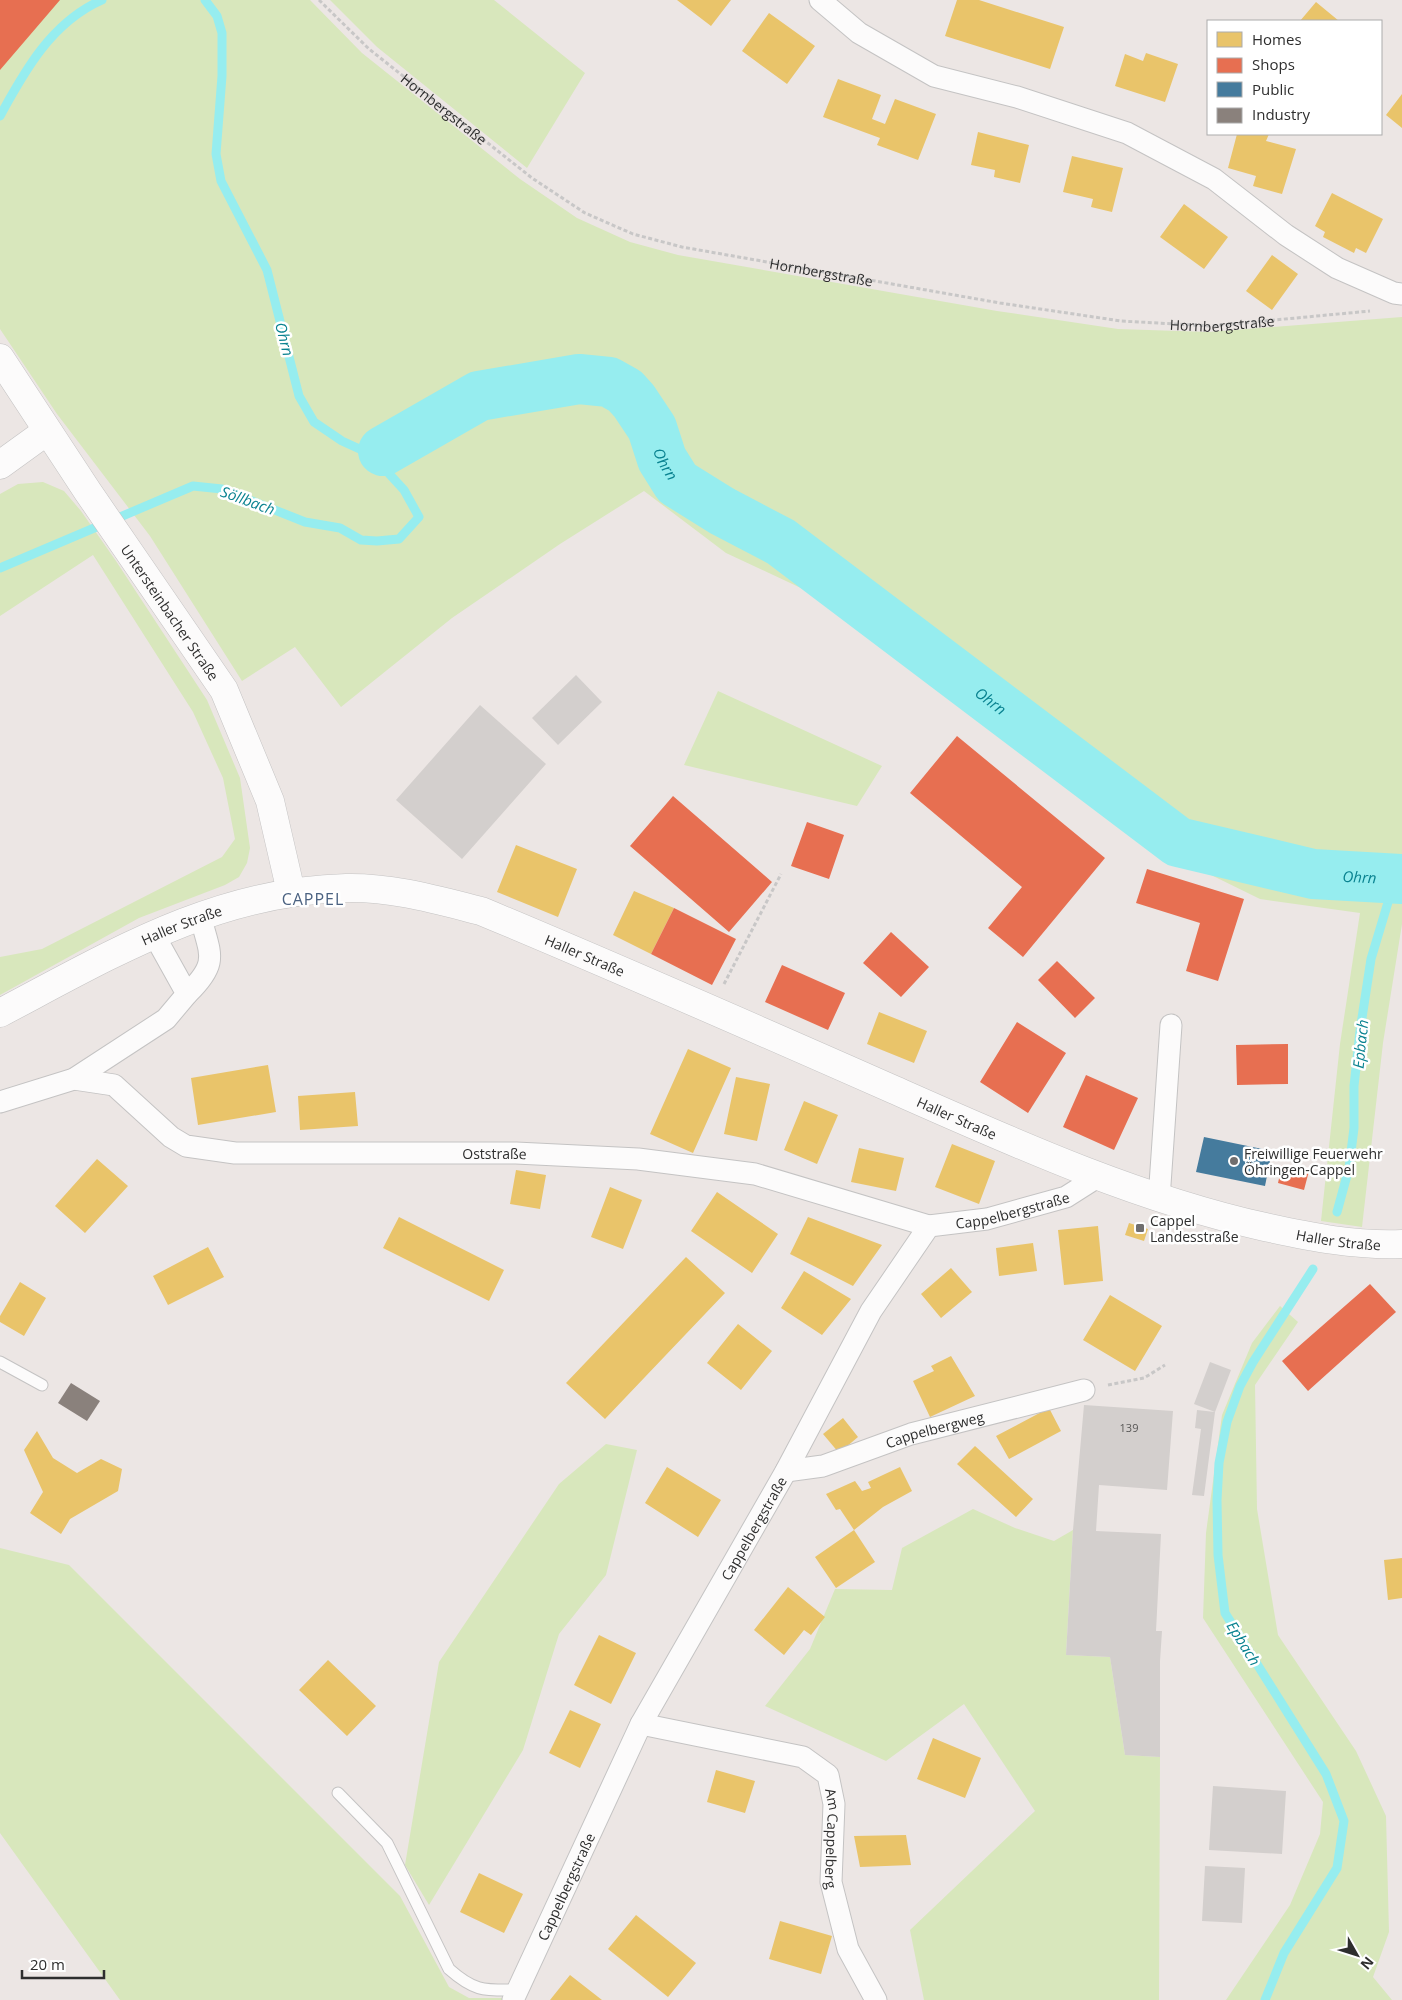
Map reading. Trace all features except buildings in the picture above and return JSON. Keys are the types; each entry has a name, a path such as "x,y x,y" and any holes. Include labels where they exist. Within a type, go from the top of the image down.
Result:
{"main road":[{"name":"Untersteinbacher Straße","path":"0,358 88,492 224,690 270,800 291,892"},
{"path":"0,465 47,431"},
{"name":"Haller Straße","path":"0,1013 153,933 200,915 291,892 348,888 418,895 481,911 970,1123 1159,1199 1218,1217 1323,1240 1377,1245 1402,1244"}],"street":[{"path":"820,0 860,33 934,76 1017,97 1127,134 1214,179 1286,235 1337,268 1394,293 1402,294"},
{"name":"Oststraße","path":"0,1102 74,1078 166,1019 202,979 211,959 200,915"},
{"path":"153,933 187,994"},
{"path":"1159,1199 1171,1025"},
{"name":"Oststraße","path":"74,1078 114,1085 171,1137 186,1146 235,1152 516,1154 638,1159 755,1174 930,1226"},
{"name":"Cappelbergstraße","path":"517,1995 641,1724 786,1471 871,1311 930,1226 987,1220 1066,1197 1099,1176"},
{"name":"Cappelbergweg","path":"786,1471 823,1466 911,1434 1084,1390"},
{"name":"Am Cappelberg","path":"641,1724 803,1757 828,1774 834,1804 832,1882 848,1949 876,2000"}],"lane":[{"path":"0,1362 42,1385"},
{"path":"338,1793 387,1843 449,1969 465,1984 481,1990 517,1995"}],"path":[{"name":"Hornbergstraße","path":"319,0 369,49 532,178 584,213 633,234 682,247 1000,303 1121,321 1211,326 1372,310"},
{"path":"711,1010 781,874"},
{"path":"1084,1390 1144,1378 1165,1365"}],"green space":[{"path":"45,0 310,0 362,53 520,179 577,218 630,242 678,255 997,311 1118,329 1209,332 1402,317 1402,924 1383,1043 1362,1227 1321,1221 1340,1044 1360,913 1260,899 1154,847 1046,764 803,589 726,553 644,491 560,544 452,618 341,707 295,647 242,681 150,536 57,414 0,329 0,55"},
{"path":"330,0 494,0 585,73 527,168 377,47"},
{"path":"43,482 64,491 81,511 207,700 240,778 250,848 247,863 239,877 225,885 139,918 0,995 0,957 42,949 222,857 235,839 223,778 193,712 93,555 0,616 0,494 18,484"},
{"path":"718,691 882,766 857,806 684,765"},
{"path":"1280,1306 1298,1322 1255,1385 1257,1509 1278,1635 1356,1751 1386,1816 1389,1932 1373,1977 1392,2000 1226,2000 1290,1905 1320,1834 1323,1802 1203,1618 1206,1533 1222,1415 1252,1343"},
{"path":"606,1444 637,1450 606,1575 559,1634 523,1750 429,1905 405,1865 439,1662 559,1484"},
{"path":"973,1509 1015,1528 1054,1541 1073,1530 1066,1655 1110,1657 1125,1755 1160,1757 1159,2000 924,2000 910,1930 1035,1811 964,1704 886,1761 765,1706 810,1649 835,1589 892,1590 902,1548"},
{"path":"0,1548 69,1565 400,1896 449,1987 469,1998 503,1998 502,2000 120,2000 0,1833"}],"waterway":[{"name":"Ohrn","path":"0,116 30,65 54,34 84,9 102,0"},
{"name":"Söllbach","path":"0,568 193,486 222,489 305,522 340,528 361,540 399,539 419,517 404,490 382,466 383,451 364,451 342,441 314,422 299,396 267,270 221,181 216,154 222,76 222,33 217,16 205,0"},
{"name":"Ohrn","path":"383,451 479,396 579,379 609,382 625,391 634,401 652,428 662,459 677,483 722,511 781,542 1178,842 1313,874 1402,879"},
{"name":"Epbach","path":"1337,1212 1349,1168 1354,1128 1354,1086 1371,959 1395,879"},
{"name":"Epbach","path":"1265,2000 1284,1953 1337,1868 1344,1821 1326,1774 1225,1613 1218,1555 1217,1500 1219,1463 1227,1422 1240,1386 1253,1362 1313,1269"}],"place":[{"name":"Freiwillige Feuerwehr Öhringen-Cappel","path":"1234,1161"},
{"name":"Cappel Landesstraße","path":"1140,1228"}],"district":[{"name":"CAPPEL","path":"313,899"}]}
